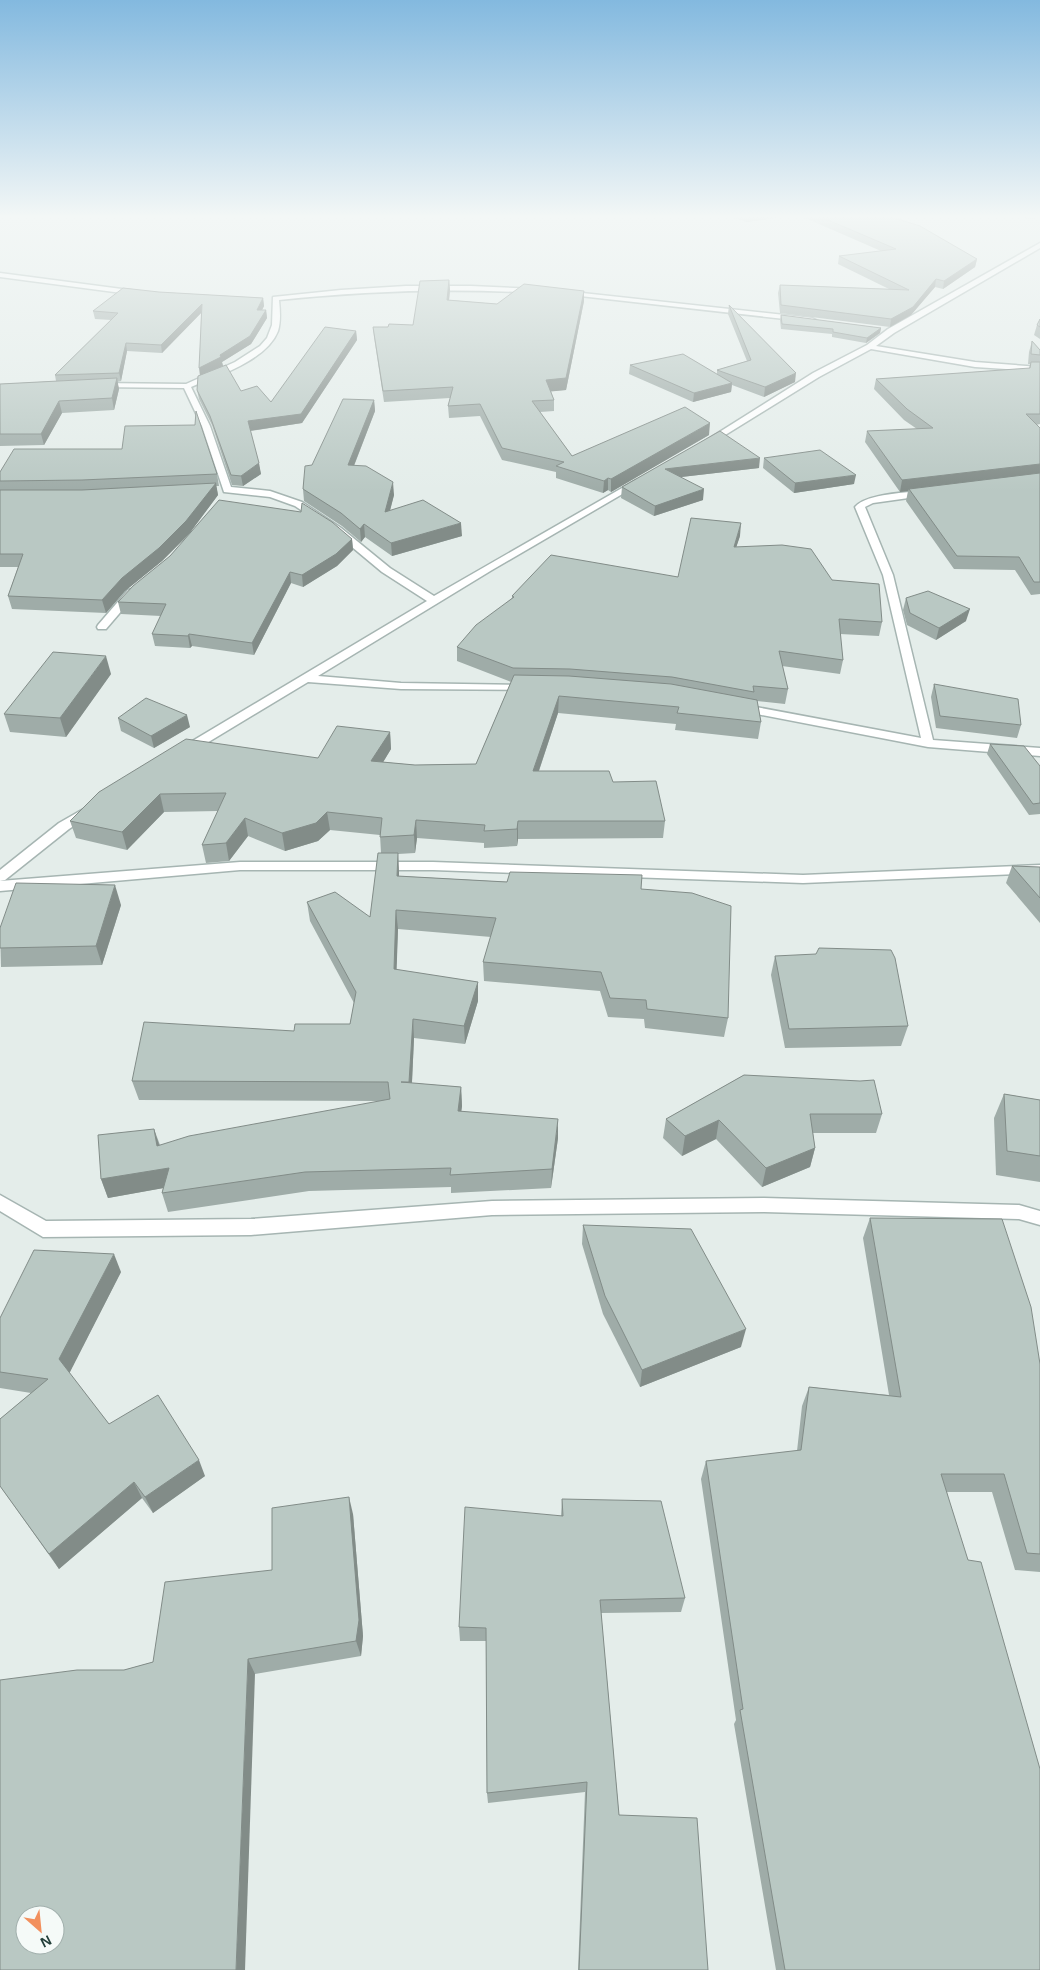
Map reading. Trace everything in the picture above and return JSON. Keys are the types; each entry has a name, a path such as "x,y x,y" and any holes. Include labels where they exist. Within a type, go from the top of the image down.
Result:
{"street":[{"path":"89,385 187,386 236,365 267,344 275,331 276,309"},
{"path":"720,309 817,320"},
{"path":"698,448 816,375 870,347 886,331 925,309"},
{"path":"870,347 966,364 1040,369"},
{"path":"187,386 206,426 223,492 258,492 283,497 312,512 345,535 387,570 434,601"},
{"path":"173,758 434,601 648,476"},
{"path":"928,743 900,616 888,575 860,507 865,502 873,500 939,492"},
{"path":"102,627 138,588"},
{"path":"305,678 401,686 542,688"},
{"path":"726,706 928,743 1040,752"},
{"path":"0,878 64,826 98,805"},
{"path":"0,886 240,866 433,866 803,879 1040,869"},
{"path":"0,1202 42,1229 251,1227 492,1208 764,1205 1019,1212 1040,1218"}],"building":[{"path":"96,309 197,309 161,345 126,343 119,373 55,375 118,313 93,311"},
{"path":"202,309 266,310 250,336 220,355 221,357 199,368"},
{"path":"416,309 580,309 566,378 546,380 554,400 532,401 572,456 685,407 710,423 611,479 608,478 604,481 556,466 564,462 502,448 480,404 448,406 453,387 383,391 373,327 388,327 389,324 413,325"},
{"path":"731,309 733,309 796,373 765,387 717,370 751,360"},
{"path":"812,309 909,309 891,319"},
{"path":"781,315 881,328 867,338 833,332 833,329 782,324"},
{"path":"325,327 356,331 301,414 248,421 259,463 241,476 231,475 210,416 197,390 198,376 226,365 241,391 257,386 271,402"},
{"path":"1032,341 1040,350 1040,355 1031,354"},
{"path":"683,354 732,383 694,393 630,365"},
{"path":"1031,362 1040,362 1040,414 1026,414 1040,428 1040,464 902,480 867,431 933,428 907,409 876,379 1030,368"},
{"path":"117,378 112,398 59,401 41,434 0,434 0,384"},
{"path":"343,399 374,400 348,465 366,466 393,482 385,512 423,500 461,523 391,543 364,524 360,529 341,513 303,489 305,466 312,465"},
{"path":"196,411 217,474 82,480 0,481 0,472 14,449 122,449 125,426 195,425"},
{"path":"720,431 760,458 665,469 704,489 655,506 622,487"},
{"path":"820,450 856,475 795,483 764,458"},
{"path":"1040,473 1040,582 1034,582 1019,557 957,556 909,489"},
{"path":"216,483 186,521 159,548 122,578 102,600 8,596 23,554 0,554 0,490 82,490"},
{"path":"219,500 301,512 302,503 332,522 352,539 336,554 302,575 290,572 252,643 189,634 188,636 152,634 166,604 118,602 133,586 170,556"},
{"path":"691,518 741,523 734,547 782,545 811,549 832,580 879,584 882,622 839,619 843,660 779,651 788,689 753,686 754,692 672,677 570,669 513,668 457,647 476,625 514,597 512,596 551,555 678,577"},
{"path":"928,591 970,609 939,628 910,613 906,598"},
{"path":"53,652 106,656 60,718 4,714"},
{"path":"514,675 569,676 671,684 757,700 761,722 677,713 679,707 559,696 533,771 609,771 613,782 656,781 665,821 518,821 517,829 484,831 485,825 416,820 414,835 380,837 382,818 327,812 316,823 282,833 245,818 226,843 202,845 226,793 160,794 122,832 70,821 99,792 186,739 318,758 337,726 390,732 371,761 415,765 476,764"},
{"path":"934,684 1018,699 1021,725 940,716"},
{"path":"146,698 187,715 151,736 118,718"},
{"path":"990,744 1024,746 1040,766 1040,803 1033,804"},
{"path":"378,853 398,853 397,876 507,882 510,872 642,875 641,889 692,893 731,906 728,1018 647,1009 646,1000 610,998 601,972 483,962 496,918 396,910 394,969 478,982 464,1026 413,1019 409,1082 401,1082 461,1087 458,1111 558,1119 552,1169 450,1175 451,1168 305,1172 162,1193 169,1168 101,1179 98,1135 154,1129 157,1146 189,1136 390,1099 388,1082 132,1081 144,1022 294,1031 295,1024 350,1024 356,992 307,902 335,892 370,917"},
{"path":"1012,866 1040,867 1040,898"},
{"path":"16,883 115,885 96,946 0,948 0,928"},
{"path":"819,948 891,950 895,958 908,1026 789,1029 775,956 816,954"},
{"path":"744,1075 860,1081 874,1080 882,1114 810,1114 815,1148 766,1168 719,1120 685,1136 666,1119"},
{"path":"1004,1094 1040,1100 1040,1156 1007,1151"},
{"path":"870,1218 1002,1219 1031,1307 1040,1364 1040,1554 1027,1553 1004,1474 941,1474 968,1560 981,1562 1040,1769 1040,1970 785,1970 740,1710 743,1709 706,1461 801,1450 809,1387 901,1397"},
{"path":"583,1225 691,1229 746,1329 642,1370 605,1296"},
{"path":"34,1250 114,1254 59,1359 109,1424 158,1395 199,1460 145,1497 134,1482 49,1554 0,1486 0,1419 48,1379 0,1372 0,1318"},
{"path":"349,1497 359,1620 356,1641 248,1659 236,1970 0,1970 0,1680 77,1670 124,1670 153,1662 165,1582 272,1570 272,1508"},
{"path":"562,1499 661,1501 685,1598 600,1600 619,1815 697,1818 708,1970 579,1970 587,1782 487,1793 486,1628 459,1627 465,1507 563,1516"}]}
